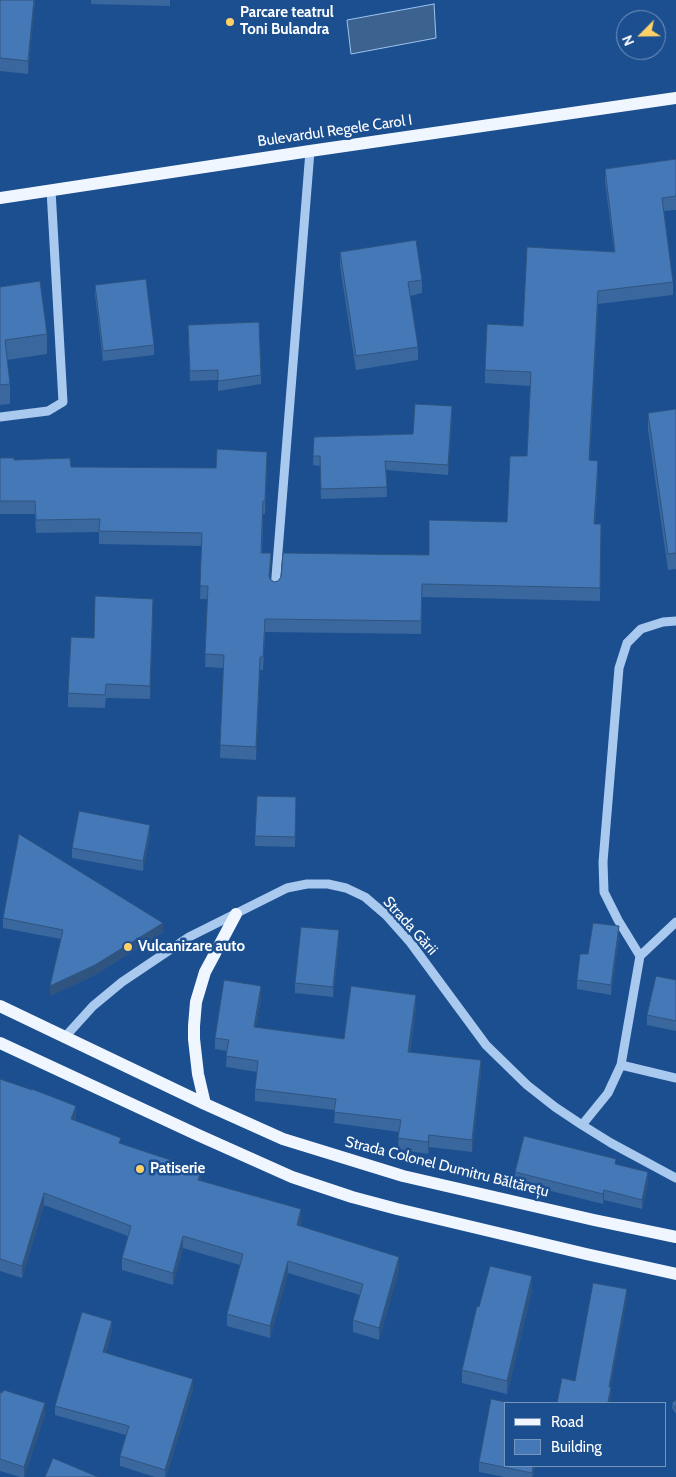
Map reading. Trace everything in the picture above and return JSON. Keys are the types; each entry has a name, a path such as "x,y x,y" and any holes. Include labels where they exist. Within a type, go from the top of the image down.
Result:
{"main road":[{"name":"Bulevardul Regele Carol I","path":"0,198 676,98"},
{"path":"205,1104 198,1074 194,1039 196,1002 205,972 236,914"},
{"name":"Strada Colonel Dumitru Băltărețu","path":"0,1006 64,1038 283,1139 403,1176 676,1237"},
{"path":"0,1043 198,1136 301,1180 352,1197 397,1209 676,1274"}],"street":[{"path":"276,589 310,151"},
{"path":"0,417 48,412 63,402 52,190"},
{"path":"640,956 618,920 604,892 602,862 619,668 627,643 641,629 676,620"},
{"name":"Strada Gării","path":"64,1038 93,1006 139,969 189,937 287,888 307,884 328,884 346,888 366,898 386,915 410,942 486,1045 527,1084 555,1107 582,1125 676,1178"},
{"path":"582,1125 608,1093 621,1065 640,956 676,922"},
{"path":"621,1065 676,1078"}],"water":[{"path":"434,4 436,38 351,54 347,20"}],"building":[{"path":"0,0 34,0 28,61 0,58"},
{"path":"676,159 676,196 662,198 673,282 598,291 589,460 598,461 594,524 601,524 600,588 422,584 421,621 265,619 263,657 260,657 256,747 220,745 224,655 205,654 208,586 200,586 202,533 99,531 100,519 36,520 35,501 0,501 0,458 14,458 14,460 70,458 71,467 216,468 217,449 267,452 261,553 271,553 269,576 274,582 278,581 281,577 283,553 429,555 429,520 507,522 510,456 527,456 531,372 485,370 487,324 523,326 527,247 615,252 605,169"},
{"path":"416,240 422,280 408,282 418,347 356,356 340,252"},
{"path":"146,279 154,345 103,351 95,285"},
{"path":"40,281 47,334 5,340 10,384 0,385 0,287"},
{"path":"259,322 261,375 218,381 218,370 190,371 188,325"},
{"path":"415,404 452,406 448,465 385,461 387,487 321,489 320,456 313,456 314,437 413,434"},
{"path":"676,409 676,553 668,554 648,413"},
{"path":"95,596 153,599 150,686 106,684 105,695 68,693 71,637 94,638"},
{"path":"257,796 296,797 295,837 255,836"},
{"path":"79,811 150,825 143,861 72,848"},
{"path":"19,834 163,923 95,965 50,986 63,930 3,918"},
{"path":"593,923 619,926 611,985 577,980 580,954 588,954"},
{"path":"301,927 339,930 333,987 295,983"},
{"path":"656,976 676,980 676,1021 647,1015"},
{"path":"224,980 261,986 254,1027 344,1039 351,986 416,995 408,1052 481,1060 472,1140 429,1135 428,1142 398,1138 401,1120 334,1112 336,1099 255,1089 258,1061 226,1056 229,1040 215,1038"},
{"path":"0,1079 76,1106 71,1119 121,1138 119,1143 201,1170 198,1180 301,1209 297,1225 399,1257 379,1328 353,1320 363,1284 288,1261 270,1326 227,1314 243,1254 183,1236 173,1273 122,1258 131,1226 44,1193 22,1266 0,1259"},
{"path":"524,1136 616,1159 615,1164 648,1172 642,1200 604,1190 603,1194 515,1172"},
{"path":"490,1266 532,1276 507,1381 462,1370 477,1306 479,1307"},
{"path":"593,1283 627,1289 609,1387 611,1387 608,1402 557,1402 562,1378 575,1381"},
{"path":"82,1312 112,1321 103,1352 193,1379 165,1470 120,1456 129,1426 55,1406"},
{"path":"4,1390 45,1403 24,1467 0,1459 0,1392 2,1393"},
{"path":"491,1399 506,1402 503,1402 503,1467 479,1462"},
{"path":"676,1400 676,1409 672,1403"},
{"path":"53,1458 98,1477 45,1477"},
{"path":"503,1467 533,1467 532,1473"}],"place":[{"name":"Parcare teatrul Toni Bulandra","path":"230,22"},
{"name":"Vulcanizare auto","path":"128,947"},
{"name":"Patiserie","path":"140,1169"}]}
